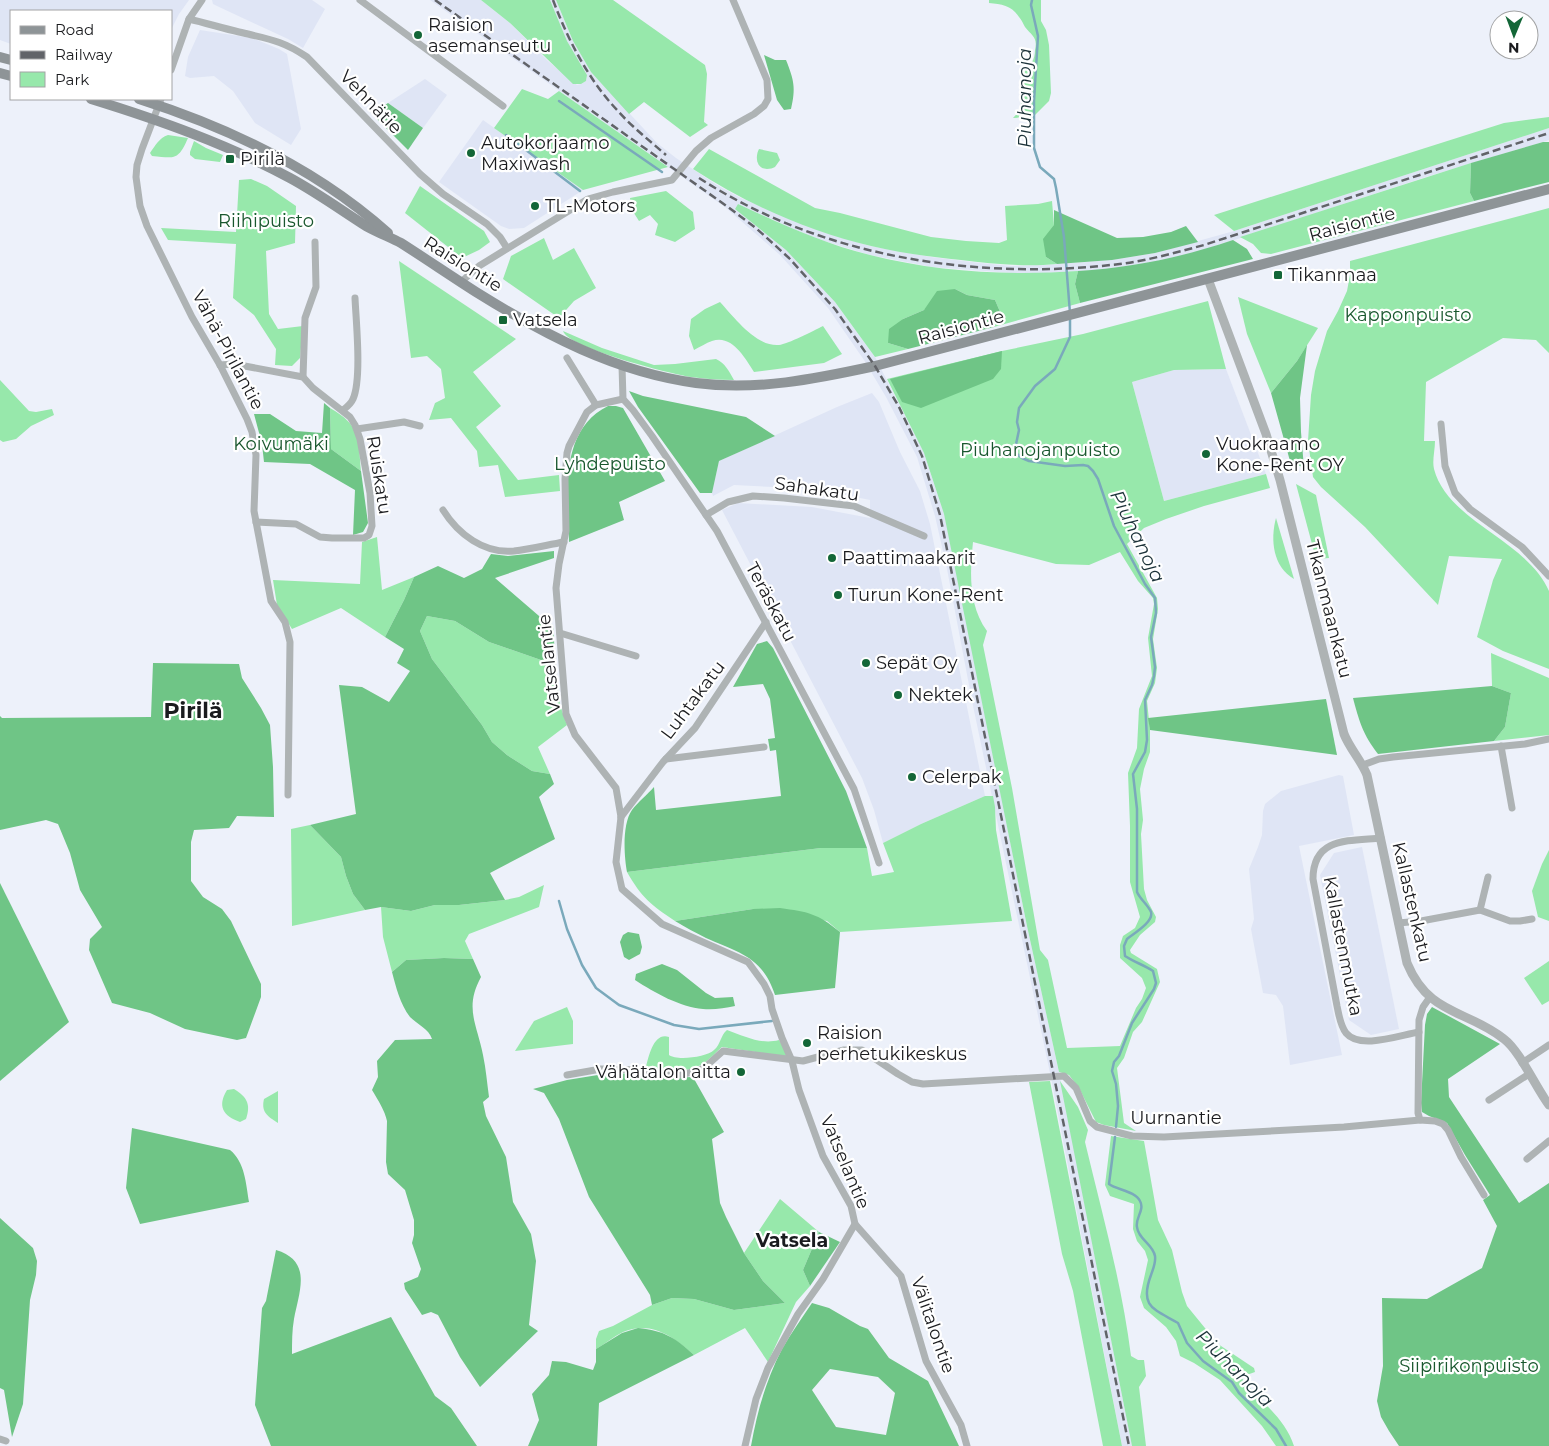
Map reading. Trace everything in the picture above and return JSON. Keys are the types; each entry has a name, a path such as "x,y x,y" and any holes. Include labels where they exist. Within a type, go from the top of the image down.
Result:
{"main road":[{"name":"Raisiontie","path":"94,100 225,147 291,178 367,226 400,243 461,282 574,348 622,366 678,380 716,385 750,386 789,383 874,366 1549,189"},
{"name":"Raisiontie","path":"146,100 160,102 255,144 295,165 346,198 400,243"}],"street":[{"path":"172,67 190,19 202,0"},
{"path":"360,0 504,106"},
{"path":"461,282 479,266 588,199 672,180 696,151 711,138 754,114 764,106 768,99 767,80 733,0"},
{"name":"Vehnätie","path":"190,19 272,39 292,48 307,58 420,174 443,194 487,224 500,237 507,248"},
{"name":"Vähä-Pirilantie","path":"160,102 137,165 136,177 140,206 147,226 192,317 220,365 248,419 252,432 256,455 254,502 256,522 271,601 285,622 290,642 288,795"},
{"path":"220,365 234,364 303,377 305,318 316,287 315,242"},
{"name":"Tikanmaankatu","path":"1208,279 1266,434 1280,480 1344,734 1348,746 1363,765"},
{"path":"343,410 354,397 357,381 355,298"},
{"path":"567,358 596,405 623,399 622,366"},
{"name":"Ruiskatu","path":"256,522 296,524 320,536 332,538 364,538 369,534 372,526 370,493 357,429 343,410 313,388 303,377"},
{"name":"Teräskatu","path":"623,399 652,436 717,531 854,789 880,863"},
{"name":"Vatselantie","path":"596,405 587,412 582,420 567,453 565,480 566,531 558,564 556,588 566,714 575,734 616,788 621,817 616,862 622,889 662,924 748,962 770,996 772,1009 792,1061 799,1090 823,1156 851,1206 854,1224 823,1279 798,1314 768,1368 756,1399 746,1446"},
{"path":"357,429 404,422 420,426"},
{"path":"1441,424 1444,466 1455,493 1470,509 1522,547 1549,576"},
{"name":"Sahakatu","path":"706,515 728,502 753,496 784,498 854,506 924,536"},
{"path":"443,510 450,521 482,546 512,551 564,542"},
{"name":"Luhtakatu","path":"621,817 666,759 696,728 766,622"},
{"path":"560,633 636,656"},
{"path":"1363,765 1379,759 1392,757 1549,740"},
{"path":"1501,746 1512,808"},
{"path":"666,759 764,747"},
{"name":"Kallastenkatu","path":"1363,765 1370,786 1407,963 1413,977 1430,997 1446,1008 1506,1040 1549,1105"},
{"name":"Kallastenmutka","path":"1381,838 1343,841 1332,844 1323,850 1313,869 1313,879 1337,1006 1340,1021 1345,1031 1350,1037 1359,1040 1379,1040 1419,1032"},
{"path":"1480,910 1488,877"},
{"path":"1398,922 1421,921 1480,910 1510,921 1532,919"},
{"path":"1420,1120 1418,1113 1419,1020 1423,1007 1430,997"},
{"path":"1522,1063 1549,1045"},
{"name":"Uurnantie","path":"567,1075 602,1069 642,1070 661,1075 682,1075 704,1068 723,1051 803,1061 844,1050 862,1050 912,1082 922,1084 1064,1076 1076,1088 1090,1121 1098,1127 1132,1136 1172,1136 1344,1127 1420,1120 1435,1121 1443,1124 1448,1130 1460,1157 1484,1195"},
{"path":"1489,1100 1529,1074"},
{"path":"1527,1159 1549,1141"},
{"name":"Välitalontie","path":"854,1224 901,1276 926,1361 961,1425 967,1446"}],"shaded area":[{"path":"0,0 189,0 172,28 172,10 10,10 10,44 0,40"},
{"path":"212,0 312,0 325,9 303,48 213,4"},
{"path":"430,0 481,0 510,23 548,61 577,85 581,84 586,81 587,75 567,41 550,0 556,0 573,41 591,72 657,143 717,185 741,198 793,220 870,246 931,257 980,263 1012,266 1046,265 1112,260 1155,253 1234,231 1549,128 1549,140 1543,142 1426,177 1204,250 1114,269 1011,273 932,267 870,255 824,241 738,204 735,209 786,250 835,302 875,357 924,453 944,514 1027,926 1059,1072 1132,1446 1122,1446 1050,1073 972,701 947,569 935,516 917,457 886,397 864,360 828,308 780,255 725,207"},
{"path":"200,30 252,38 287,54 301,129 291,145 255,123 233,91 214,76 190,78 185,76 188,57"},
{"path":"425,79 447,95 423,128 388,103"},
{"path":"483,120 583,190 524,228 509,229 501,226 439,182"},
{"path":"1226,369 1266,474 1164,501 1132,382 1174,370"},
{"path":"872,393 879,402 900,452 920,491 930,524 985,796 883,843 874,810 862,778 722,510 738,503 812,507 870,518 870,500 815,489 734,485 713,496 712,493 719,461"},
{"path":"1339,775 1343,776 1354,835 1299,846 1342,1055 1290,1065 1283,1006 1276,995 1263,993 1251,929 1254,919 1249,869 1262,835 1265,804 1281,791"},
{"path":"1362,847 1399,1029 1371,1035 1349,1020 1320,875 1334,853"}],"green space":[{"path":"481,0 550,0 567,41 587,75 586,81 581,84 573,84 510,23"},
{"path":"556,0 613,0 705,65 707,74 704,122 708,125 690,137 644,102 629,114 591,72 573,41"},
{"path":"989,0 1041,0 1041,21 1046,30 1049,45 1051,93 1049,101 1033,117 1013,118 1021,105 1022,84 1025,71 1034,58 1035,39 1013,10 1002,5 989,3"},
{"path":"764,55 775,60 786,60 793,84 791,109 784,110 777,100"},
{"path":"522,89 548,99 559,91 668,167 583,190 494,128"},
{"path":"388,103 423,128 408,150 372,114"},
{"path":"1549,117 1549,128 1234,231 1214,215 1504,123"},
{"path":"168,135 188,138 181,151 175,156 152,156 150,153 156,145 162,138"},
{"path":"194,141 223,155 220,162 195,159 190,155"},
{"path":"1543,142 1549,142 1549,182 1474,201 1470,193 1471,163"},
{"path":"709,149 815,208 931,237 999,243 1007,240 1005,206 1038,204 1052,201 1054,225 1046,257 1057,264 1009,265 927,256 871,246 824,233 756,205 693,169"},
{"path":"759,149 777,153 780,160 775,167 767,169 759,165 757,155"},
{"path":"1471,163 1470,193 1474,201 1271,254 1261,253 1253,244 1240,237"},
{"name":"Riihipuisto","path":"251,179 267,186 296,206 295,243 266,251 269,314 278,329 303,326 300,358 292,366 275,365 276,349 254,315 233,298 236,244 168,240 161,228 236,232 239,180"},
{"path":"420,186 484,231 490,242 462,258 405,213"},
{"path":"666,191 693,212 695,229 675,242 655,235 658,224 650,215 639,221 632,210 630,198"},
{"path":"738,204 819,239 895,261 947,269 1000,273 1078,271 1075,284 1080,303 994,327 1001,314 995,300 967,295 955,289 924,310 903,319 888,343 908,349 875,357 835,302 786,250 735,209"},
{"name":"Kapponpuisto","path":"1549,208 1549,353 1536,340 1503,338 1426,382 1424,441 1435,441 1434,469 1442,487 1455,503 1524,558 1538,573 1549,591 1549,669 1503,651 1477,637 1493,580 1502,559 1449,556 1438,605 1365,527 1321,487 1313,477 1308,441 1311,395 1315,371 1327,331 1347,291 1350,261"},
{"path":"1054,210 1117,238 1143,237 1171,232 1186,226 1198,242 1155,253 1112,260 1057,264 1046,257 1043,239 1054,225"},
{"path":"544,238 553,260 574,248 596,288 574,301 559,318 503,279 511,256"},
{"path":"1233,240 1247,249 1253,259 1080,303 1075,284 1078,271 1157,261"},
{"path":"399,261 516,339 473,372 501,406 476,427 518,480 559,475 560,491 505,497 498,465 479,467 477,451 451,418 429,420 435,403 445,398 441,369 427,356 411,358"},
{"path":"955,289 967,295 995,300 1001,314 994,327 908,349 888,343 889,329 903,319 924,310 937,291"},
{"path":"1238,297 1318,328 1297,361 1271,393 1247,334"},
{"name":"Piuhanojanpuisto","path":"1208,301 1226,369 1174,370 1132,382 1164,501 1266,474 1270,488 1204,506 1166,519 1144,528 1127,544 1157,598 1158,609 1153,639 1157,668 1155,683 1147,701 1150,752 1140,789 1143,820 1141,834 1144,889 1147,900 1156,917 1155,922 1140,935 1130,950 1131,953 1157,969 1160,982 1142,1022 1133,1032 1124,1058 1117,1068 1124,1123 1136,1131 1096,1122 1079,1088 1069,1075 1059,1072 1027,926 944,514 924,453 887,379 1002,351 1083,334","holes":["973,542 1056,564 1089,565 1120,552 1138,581 1153,598 1154,604 1148,638 1152,676 1139,709 1137,748 1128,773 1130,882 1140,917 1135,928 1123,936 1120,945 1120,958 1142,978 1146,988 1120,1046 1067,1048 1048,960 1040,950 1012,788 983,645 987,631 976,610 973,599 971,576"]},
{"path":"720,302 746,330 762,341 779,345 823,326 842,354 824,363 754,372 737,349 726,341 712,341 694,350 689,336 691,319 705,309"},
{"path":"563,331 602,348 654,365 716,359 724,365 734,380 691,377 643,366 582,345 569,338"},
{"path":"1307,345 1300,398 1304,468 1290,461 1271,393 1297,361"},
{"path":"1002,351 1001,369 993,379 921,408 902,402 890,379"},
{"path":"0,380 29,411 36,412 52,409 54,415 31,426 16,439 3,442 0,440"},
{"path":"629,391 643,396 746,417 775,436 719,461 712,493 700,493 638,407"},
{"name":"Koivumäki","path":"324,403 330,408 331,449 361,471 368,523 363,532 353,535 355,490 310,464 264,462 262,444 254,414 270,414 296,431 322,433"},
{"name":"Lyhdepuisto","path":"608,406 623,408 665,481 619,502 624,520 569,542 568,485 569,466 573,448 581,431 592,417"},
{"path":"330,408 340,414 353,427 358,441 361,471 331,449"},
{"path":"1296,484 1316,495 1329,558 1316,559"},
{"path":"1276,518 1294,579 1281,568 1277,560 1273,535"},
{"path":"377,537 382,590 414,577 385,637 341,608 292,629 277,605 273,580 360,584 362,542"},
{"path":"554,551 554,558 495,578 546,622 553,625 556,672 541,660 489,642 455,621 427,616 420,631 432,659 482,725 492,742 507,755 532,771 550,774 554,784 539,797 555,839 490,873 505,900 459,905 435,905 411,911 381,907 365,910 353,894 341,857 310,825 356,814 339,685 362,687 389,702 410,671 397,663 404,649 385,637 414,577 438,566 464,578 482,569 491,554 508,556"},
{"path":"427,616 455,621 489,642 541,660 556,672 560,705 567,725 538,747 550,774 532,771 507,755 492,742 482,725 432,659 420,631"},
{"path":"767,641 773,648 846,791 867,848 821,848 627,872 625,832 629,816 634,807 654,787 656,810 781,796 776,750 770,751 768,739 775,738 770,699 763,684 733,687 757,644"},
{"path":"1491,653 1549,678 1549,735 1494,741 1505,727 1511,693 1492,686"},
{"path":"153,663 239,664 242,678 270,725 274,817 237,816 229,828 194,830 191,842 191,881 203,897 222,909 231,921 261,984 261,997 246,1038 237,1040 185,1029 150,1013 112,1003 89,950 90,939 102,927 80,890 70,853 58,824 46,820 0,830 0,716 2,718 151,717"},
{"path":"1492,686 1511,693 1505,727 1494,741 1378,754 1362,727 1353,698"},
{"path":"1326,699 1337,755 1150,730 1148,718"},
{"path":"985,796 993,796 996,830 1012,921 840,932 827,921 753,909 675,921 648,900 637,888 627,872 821,848 867,848 872,876 894,872 883,843"},
{"path":"310,825 341,857 353,894 365,910 292,926 291,829"},
{"path":"1549,850 1549,921 1538,917 1532,891"},
{"path":"0,883 69,1022 0,1081"},
{"path":"544,885 539,907 469,934 465,941 473,959 406,960 392,972 383,937 381,907 411,911 435,905 459,905 505,900 519,897"},
{"path":"780,908 812,914 840,932 835,988 775,995 770,982 763,972 748,957 706,938 675,921 753,909"},
{"path":"628,932 639,934 642,947 640,954 629,960 624,957 620,942 623,935"},
{"path":"473,959 481,977 473,998 473,1016 484,1060 489,1097 483,1102 486,1116 506,1157 513,1202 531,1234 536,1261 529,1325 538,1331 480,1387 460,1357 438,1315 431,1312 422,1315 405,1289 404,1283 418,1277 421,1269 412,1243 414,1220 405,1190 388,1174 386,1162 387,1121 383,1109 372,1090 378,1077 377,1061 395,1040 432,1039 428,1032 410,1017 404,1007 392,972 406,960"},
{"path":"1549,961 1549,1001 1542,1005 1524,978"},
{"path":"662,964 677,970 715,998 733,997 735,1006 719,1009 694,1008 659,994 635,980 636,974"},
{"path":"567,1007 573,1021 573,1044 515,1051 534,1021"},
{"name":"Siipirikonpuisto","path":"1432,1007 1500,1044 1448,1079 1449,1097 1519,1203 1549,1183 1549,1446 1399,1446 1381,1417 1377,1401 1383,1366 1382,1298 1427,1299 1482,1268 1497,1226 1483,1200 1490,1195 1447,1123 1422,1112 1425,1025 1427,1014"},
{"path":"727,1030 759,1041 779,1040 789,1057 722,1047 704,1063 690,1069 668,1071 646,1067 653,1046 656,1041 664,1036 669,1037 669,1055 678,1058 692,1057 705,1055 714,1050"},
{"path":"642,1073 662,1078 693,1077 724,1132 712,1139 720,1203 744,1253 763,1281 785,1303 734,1310 694,1299 672,1298 652,1305 650,1295 589,1197 559,1119 544,1093 533,1089 567,1080 604,1074"},
{"path":"1050,1081 1122,1446 1103,1446 1073,1291 1062,1254 1029,1082"},
{"path":"1060,1081 1078,1107 1088,1130 1085,1142 1117,1275 1131,1356 1138,1360 1144,1360 1146,1376 1139,1387 1146,1446 1132,1446"},
{"path":"234,1089 245,1098 248,1105 246,1119 240,1122 229,1117 222,1106 227,1090"},
{"path":"278,1091 278,1123 266,1113 263,1103 264,1099"},
{"path":"132,1128 230,1150 242,1167 249,1202 140,1224 126,1188"},
{"path":"1111,1136 1144,1141 1158,1220 1172,1250 1187,1306 1218,1344 1254,1368 1255,1372 1241,1377 1278,1417 1294,1446 1276,1446 1262,1426 1220,1380 1180,1356 1176,1341 1166,1327 1144,1308 1140,1297 1148,1260 1145,1251 1137,1241 1133,1229 1134,1204 1110,1196 1105,1185"},
{"path":"780,1199 819,1232 803,1270 810,1286 796,1302 768,1362 745,1328 694,1355 678,1342 661,1332 643,1328 623,1332 596,1349 596,1339 599,1331 613,1326 652,1305 672,1298 694,1299 734,1310 785,1303 763,1281 744,1253"},
{"path":"0,1218 33,1248 37,1261 30,1300 23,1404 12,1437 4,1390 0,1388"},
{"path":"819,1232 840,1242 810,1286 803,1270"},
{"path":"276,1250 288,1255 295,1262 301,1278 293,1327 292,1354 391,1317 435,1396 451,1408 477,1446 271,1446 255,1405 262,1308 266,1301"},
{"path":"812,1303 829,1308 868,1329 889,1358 928,1381 959,1446 751,1446 759,1409 771,1372 782,1349","holes":["830,1369 878,1377 895,1393 886,1435 836,1427 812,1390"]},
{"path":"638,1328 669,1336 694,1355 599,1403 597,1446 528,1446 539,1420 532,1394 549,1375 552,1361 566,1362 593,1370 596,1362 596,1349 622,1333"}],"waterway":[{"name":"Piuhanoja","path":"1032,0 1031,5 1038,36 1034,101 1034,148 1040,167 1054,179 1056,188 1064,237 1070,313"},
{"path":"559,101 662,172"},
{"path":"506,135 580,191"},
{"name":"Piuhanoja","path":"1070,318 1070,337 1055,369 1035,386 1019,408 1016,453 1029,461 1065,466 1083,465 1088,466 1093,471 1098,479 1114,526 1145,584 1155,598 1156,613 1151,637 1155,667 1154,676 1145,700 1147,740 1145,752 1133,774 1137,809 1137,892 1150,909 1151,916 1146,924 1127,939 1124,946 1125,956 1153,971 1156,983 1132,1023 1119,1056 1114,1062 1112,1071 1116,1084 1118,1106 1116,1127"},
{"path":"559,901 567,929 582,965 596,988 619,1005 674,1025 699,1029 772,1021"},
{"name":"Piuhanoja","path":"1115,1137 1109,1184 1134,1195 1140,1201 1138,1231 1155,1256 1148,1286 1148,1301 1156,1310 1178,1323 1187,1343 1203,1361 1232,1382 1239,1393 1276,1429 1286,1446"}],"railway":[{"path":"435,0 757,229 789,258 835,309 875,366 899,407 922,456 940,515 1129,1446"},
{"path":"553,0 572,44 597,85 623,116 666,155"},
{"path":"699,178 746,205 795,227 845,244 951,265 1004,269 1058,269 1135,262 1204,245 1549,133"}],"place":[{"name":"Raision asemanseutu","path":"418,35"},
{"name":"Autokorjaamo Maxiwash","path":"471,153"},
{"name":"Pirilä","path":"230,159"},
{"name":"TL-Motors","path":"535,206"},
{"name":"Tikanmaa","path":"1278,275"},
{"name":"Vatsela","path":"503,320"},
{"name":"Vuokraamo Kone-Rent OY","path":"1206,454"},
{"name":"Paattimaakarit","path":"832,558"},
{"name":"Turun Kone-Rent","path":"838,595"},
{"name":"Sepät Oy","path":"866,663"},
{"name":"Nektek","path":"898,695"},
{"name":"Celerpak","path":"912,777"},
{"name":"Raision perhetukikeskus","path":"807,1043"},
{"name":"Vähätalon aitta","path":"741,1072"}],"district":[{"name":"Pirilä","path":"193,710"},
{"name":"Vatsela","path":"792,1240"}]}
